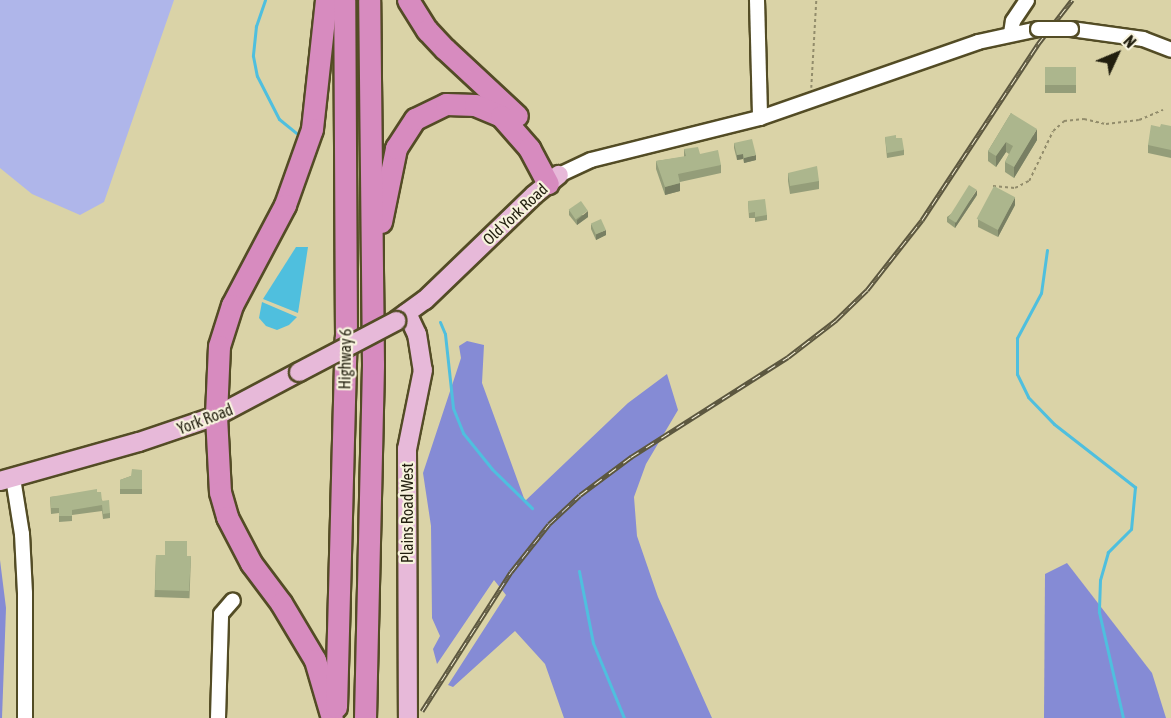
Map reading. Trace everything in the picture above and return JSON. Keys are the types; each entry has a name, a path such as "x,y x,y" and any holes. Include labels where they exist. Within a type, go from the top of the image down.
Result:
{"highway":[{"path":"326,0 312,129 285,205 232,305 219,346 216,416 220,492 227,517 251,563 281,603 315,660 334,718"},
{"name":"Highway 6","path":"334,718 346,337 344,0"},
{"name":"Highway 6","path":"365,718 373,364 369,0"},
{"path":"408,0 428,30 445,49 524,124 553,179"},
{"path":"373,364 380,229 386,190 396,148 415,119 446,104 475,105 488,109 501,116 522,138 553,179"}],"main road":[{"name":"Old York Road","path":"401,317 425,300 553,179"},
{"name":"York Road","path":"6,480 139,442 216,416 401,317"},
{"name":"Plains Road West","path":"401,317 417,334 423,370 407,449 408,718"}],"street":[{"path":"757,0 760,118"},
{"path":"1011,33 1023,2"},
{"name":"Old York Road","path":"553,179 591,160 760,118 978,42 1011,33 1071,28 1143,39 1171,50"},
{"path":"6,480 22,534 25,593 25,718"},
{"path":"218,718 221,614 233,600"}],"path":[{"path":"811,100 810,77 816,0"},
{"path":"993,186 1015,188 1029,181 1053,131 1064,121 1084,119 1106,124 1139,120 1164,110"}],"shaded area":[{"path":"0,0 174,0 104,202 80,215 32,194 0,168"},
{"path":"296,247 308,247 298,313 263,299"},
{"path":"262,302 297,317 289,325 277,330 266,326 259,318"},
{"path":"467,341 484,345 482,383 525,501 628,403 667,374 678,410 646,464 634,497 637,536 658,597 712,718 564,718 545,664 515,631 453,687 448,685 506,595 494,580 437,664 433,649 440,636 432,618 431,526 423,473 461,358 459,346"},
{"path":"0,560 6,608 2,718 0,718"},
{"path":"1067,563 1152,673 1166,718 1044,718 1045,574"}],"building":[{"path":"1045,67 1076,67 1076,85 1045,85"},
{"path":"1011,113 1037,129 1014,167 1005,162 1013,146 1006,142 996,156 988,151"},
{"path":"1161,124 1171,126 1171,150 1148,145 1151,125 1160,127"},
{"path":"896,135 896,138 902,138 904,150 887,153 885,137"},
{"path":"752,139 756,155 744,158 743,154 737,155 734,143"},
{"path":"698,147 700,154 718,150 721,165 678,174 680,183 665,187 656,161 686,156 684,149"},
{"path":"817,166 819,181 790,186 788,173"},
{"path":"969,185 977,190 956,223 948,218"},
{"path":"994,186 1015,197 998,230 977,219"},
{"path":"765,199 767,215 755,217 755,212 749,213 748,201"},
{"path":"581,201 588,211 576,219 569,210"},
{"path":"601,219 606,230 596,234 591,223"},
{"path":"132,469 142,470 142,489 120,489 120,480 131,476"},
{"path":"97,489 97,492 101,492 102,501 109,500 110,513 103,514 102,505 72,510 72,516 59,516 59,508 51,508 50,497"},
{"path":"165,541 187,541 187,556 191,556 189,591 155,590 156,555 165,555"}],"waterway":[{"path":"265,0 256,26 253,56 257,76 279,119 296,133"},
{"path":"1047,250 1041,293 1017,338 1017,374 1028,397 1054,424 1135,487 1131,529 1108,552 1100,580 1099,612 1123,718"},
{"path":"440,322 445,334 453,408 463,433 492,469 532,508"},
{"path":"579,571 593,643 624,718"}],"railway":[{"path":"422,711 511,572 549,524 580,495 631,457 788,357 836,320 867,290 922,220 1038,44 1072,0"}]}
